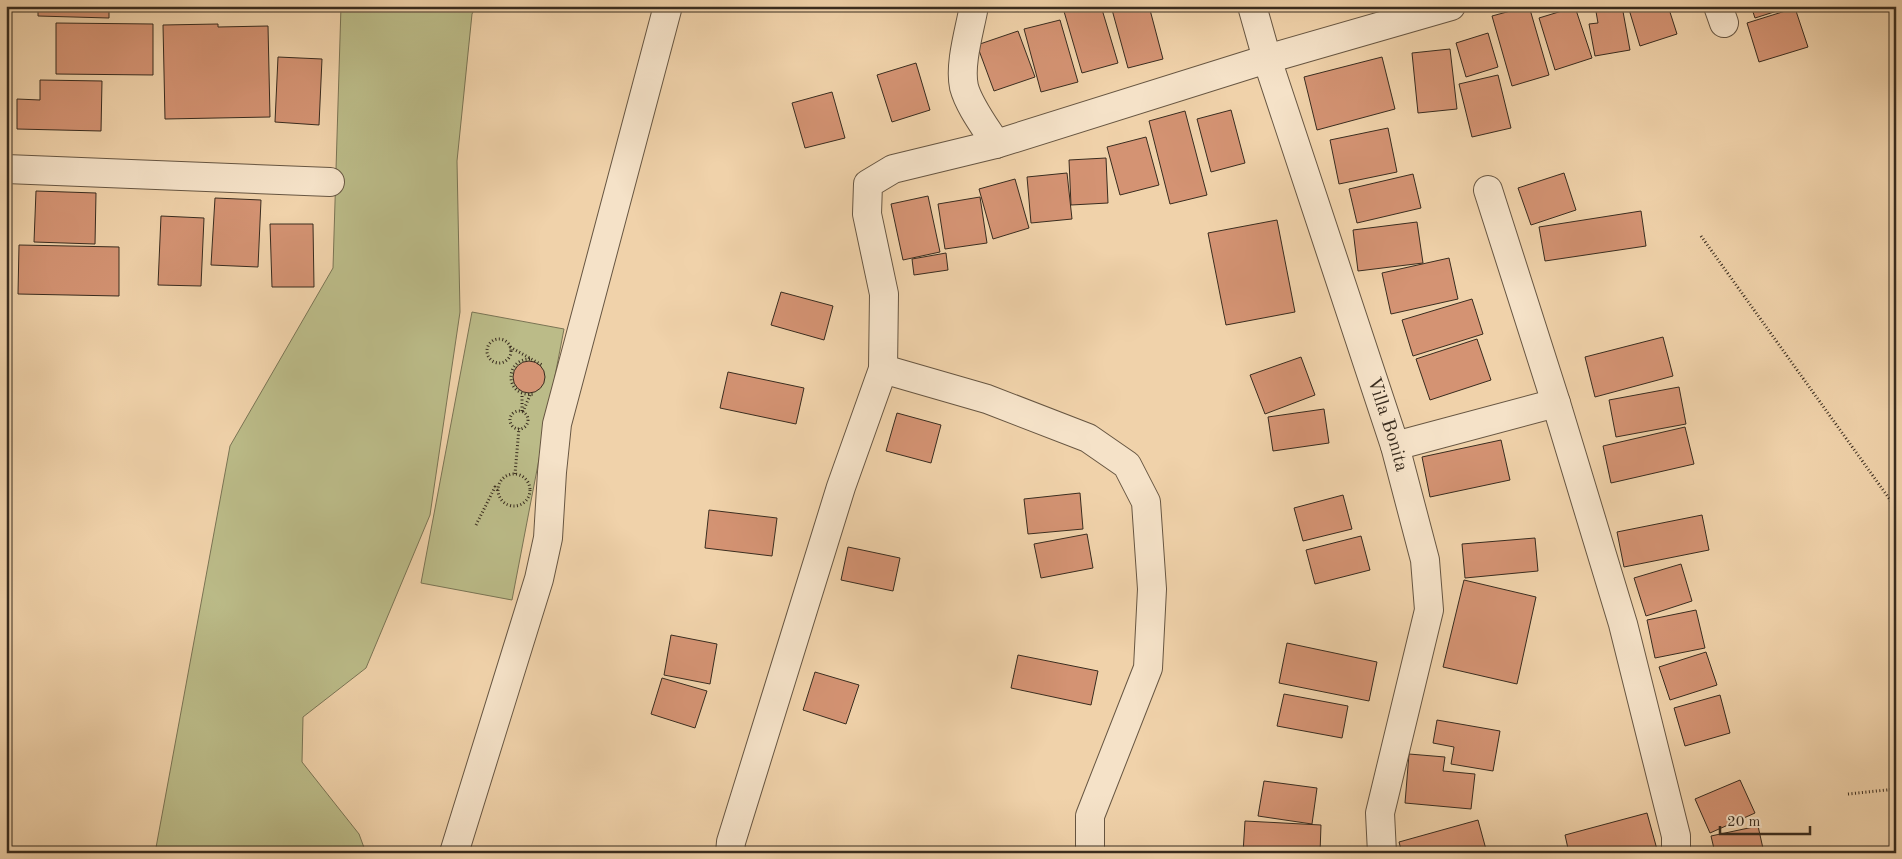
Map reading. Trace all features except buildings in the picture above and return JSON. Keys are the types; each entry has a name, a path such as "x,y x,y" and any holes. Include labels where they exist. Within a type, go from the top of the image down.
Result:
{"street":[{"path":"454,853 539,579 548,538 557,424 668,6"},
{"path":"974,6 964,60 964,88 978,116 996,144"},
{"name":"Villa Bonita","path":"1252,6 1267,59 1395,446 1426,560 1429,610 1380,813 1382,853"},
{"path":"730,853 731,842 841,488 883,369 884,294 867,214 868,184 893,169 996,144 1267,59 1451,6"},
{"path":"6,169 330,182"},
{"path":"1488,190 1556,403 1623,624 1676,836 1676,853"},
{"path":"883,369 987,399 1088,438 1127,465 1146,502 1152,589 1148,668 1090,816 1090,853"},
{"path":"1395,446 1556,403"}],"path":[{"path":"1701,236 1896,508"},
{"path":"510,347 508,358 501,362 493,361 487,355 489,343 495,339 503,339 510,347 538,362 545,368"},
{"path":"530,359 525,359 517,364 511,376 512,385 522,394 530,395 538,392"},
{"path":"522,394 522,412"},
{"path":"522,412 530,395"},
{"path":"522,412 527,416 528,421 525,427 519,428 514,427 510,419 513,413 522,412"},
{"path":"515,474 519,428"},
{"path":"476,525 495,487 501,498 509,504 519,505 527,499 530,490 529,484 522,476 515,474 503,479 500,484 499,493"},
{"path":"1848,794 1896,789"}],"green space":[{"path":"341,6 476,6 472,14 457,161 460,312 430,515 366,668 303,717 302,762 359,834 366,853 155,853 230,446 333,268"},
{"path":"472,312 564,329 512,600 421,583"}]}
